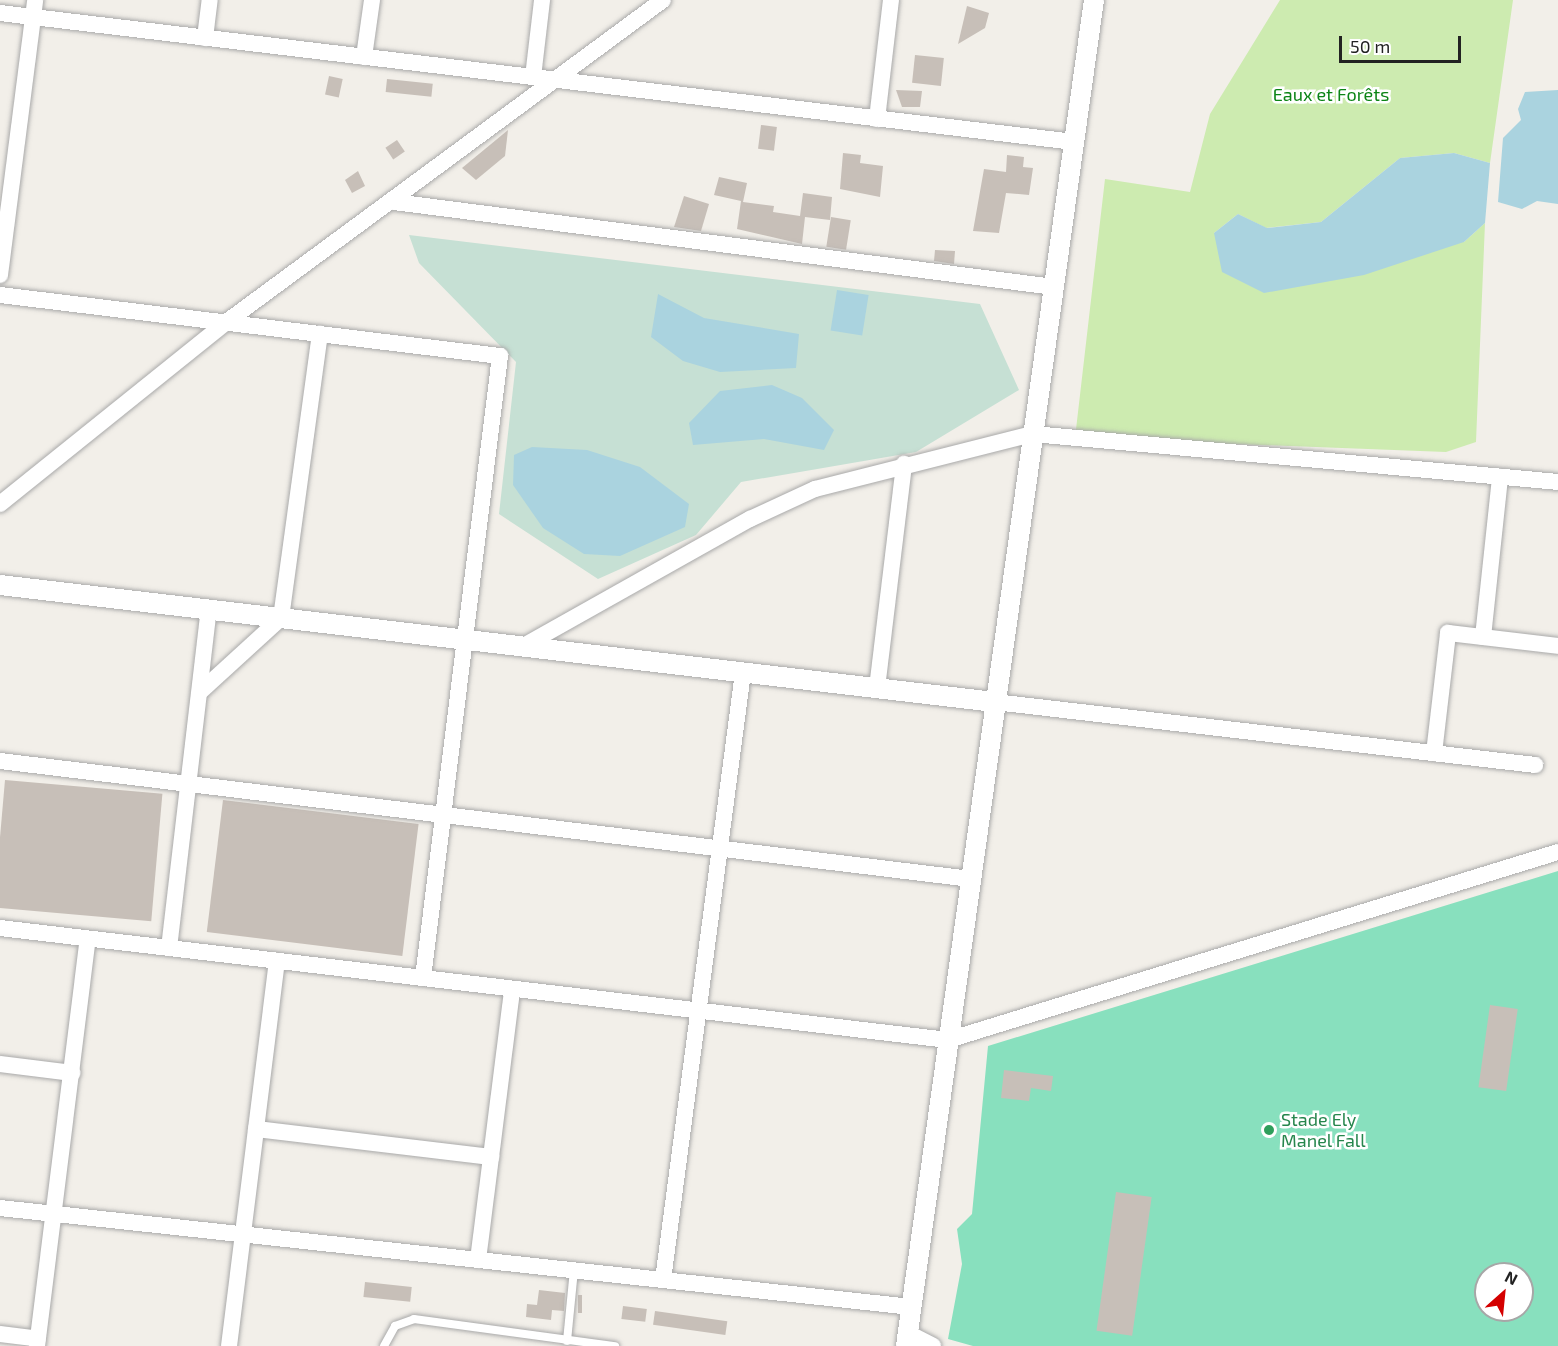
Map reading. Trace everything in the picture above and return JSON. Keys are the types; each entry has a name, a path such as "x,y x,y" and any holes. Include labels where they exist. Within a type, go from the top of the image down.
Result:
{"street":[{"path":"0,275 35,0"},
{"path":"205,38 210,0"},
{"path":"364,57 372,0"},
{"path":"533,77 543,0"},
{"path":"0,504 225,323 394,202 663,0"},
{"path":"877,119 891,0"},
{"path":"933,1346 907,1340 1094,0"},
{"path":"0,13 1074,142"},
{"path":"394,202 1054,287"},
{"path":"0,295 500,356 423,978"},
{"path":"200,692 281,618 320,334"},
{"path":"527,644 750,519 815,489 904,464 1033,434 1558,482"},
{"path":"877,688 904,464"},
{"path":"1483,637 1500,477"},
{"path":"0,585 465,639 527,644 743,672 1535,765"},
{"path":"169,948 210,610"},
{"path":"1434,753 1448,633 1558,646"},
{"path":"663,1280 743,672"},
{"path":"0,761 971,879"},
{"path":"0,928 948,1040 1558,852"},
{"path":"0,1334 38,1342 88,939"},
{"path":"229,1346 277,961"},
{"path":"478,1260 512,989"},
{"path":"0,1064 72,1073"},
{"path":"256,1129 491,1157"},
{"path":"0,1208 911,1307"}],"lane":[{"path":"567,1341 574,1270"},
{"path":"384,1346 395,1326 414,1319 548,1342 567,1341 615,1346"}],"green space":[{"name":"Eaux et Forêts","path":"1280,0 1513,0 1490,163 1454,153 1400,158 1321,222 1266,228 1238,214 1214,233 1464,242 1485,223 1476,442 1446,452 1075,438 1105,179 1190,192 1210,114"},
{"path":"409,235 980,304 1019,390 916,452 741,482 696,535 598,579 499,514 516,362 419,263"},
{"name":"Stade Ely Manel Fall","path":"1558,871 1558,1346 973,1346 948,1339 962,1264 957,1229 972,1214 988,1046"}],"water":[{"path":"1558,90 1558,204 1537,201 1522,209 1498,202 1503,138 1521,120 1518,109 1525,92"},
{"path":"1454,153 1490,163 1485,223 1464,242 1364,275 1264,293 1222,272 1214,233 1238,214 1267,228 1321,222 1400,158"},
{"path":"837,290 869,295 862,336 831,330"},
{"path":"658,294 704,318 799,334 796,368 720,372 683,361 651,337"},
{"path":"772,385 802,398 834,430 824,450 764,439 693,445 689,423 720,391"},
{"path":"532,447 587,450 640,467 689,504 685,527 620,556 584,554 543,528 513,485 514,455"}],"building":[{"path":"967,6 989,13 985,28 958,44"},
{"path":"915,55 944,58 941,86 912,83"},
{"path":"329,76 343,79 339,97 325,95"},
{"path":"387,79 433,84 431,97 386,92"},
{"path":"896,90 922,91 920,107 902,107"},
{"path":"761,125 777,127 774,151 758,149"},
{"path":"508,130 505,156 476,180 462,168"},
{"path":"397,140 405,152 393,159 385,148"},
{"path":"843,153 861,155 860,163 883,166 880,197 840,189"},
{"path":"1007,155 1024,157 1023,167 1033,168 1029,195 1006,193 999,233 973,231 984,169 1006,172"},
{"path":"358,171 365,186 352,193 345,180"},
{"path":"719,177 747,183 743,202 774,206 773,212 800,216 803,193 832,197 830,220 805,217 802,244 737,229 741,201 714,195"},
{"path":"684,196 709,204 701,231 674,227"},
{"path":"831,217 851,220 846,250 826,247"},
{"path":"935,250 955,251 954,264 934,261"},
{"path":"5,780 162,794 151,921 0,908 0,837"},
{"path":"223,800 419,824 402,956 207,932"},
{"path":"1490,1005 1518,1009 1506,1091 1478,1087"},
{"path":"1004,1070 1053,1076 1051,1091 1031,1088 1029,1101 1001,1098"},
{"path":"1116,1192 1152,1197 1132,1336 1097,1331"},
{"path":"365,1282 412,1287 410,1302 363,1297"},
{"path":"539,1290 565,1293 564,1311 552,1310 551,1320 526,1317 527,1304 537,1305"},
{"path":"578,1295 582,1295 582,1313 578,1313"},
{"path":"623,1306 647,1309 645,1322 621,1319"},
{"path":"655,1311 727,1321 725,1335 653,1325"}],"place":[{"name":"Stade Ely Manel Fall","path":"1269,1130"}]}
